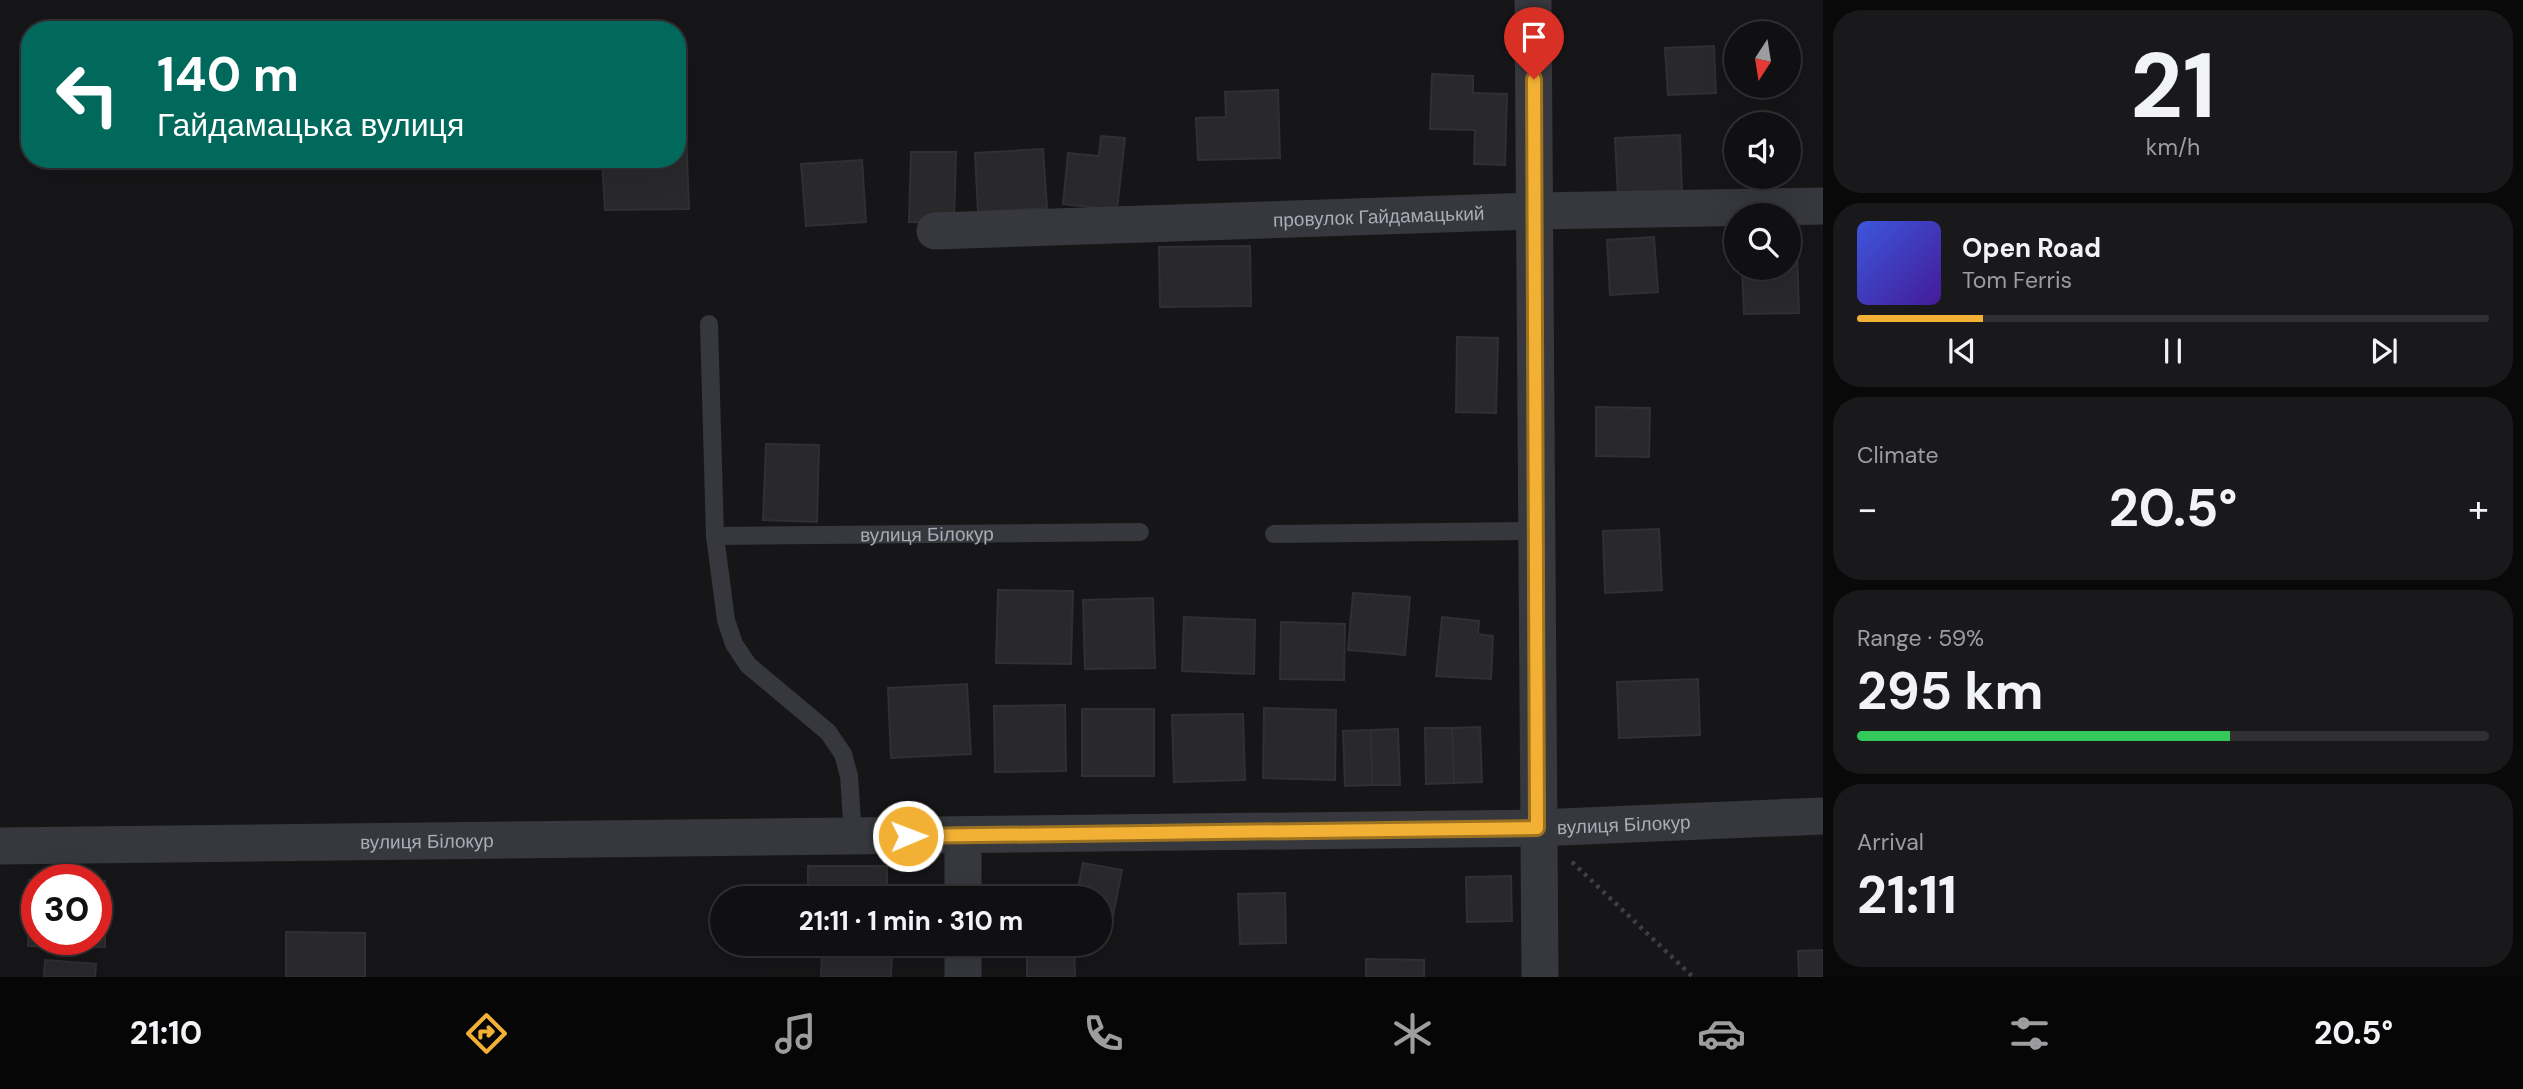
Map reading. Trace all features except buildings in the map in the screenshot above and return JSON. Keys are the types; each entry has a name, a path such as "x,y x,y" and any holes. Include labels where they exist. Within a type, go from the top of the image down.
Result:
{"street":[{"path":"1533,0 1540,977"},
{"name":"провулок Гайдамацький","path":"935,231 1535,211 1823,206"},
{"name":"вулиця Білокур","path":"0,846 1537,828 1823,816"},
{"path":"963,835 963,886"},
{"path":"963,956 963,977"}],"lane":[{"path":"709,324 715,536 726,620 734,644 748,665 828,732 843,754 849,776 853,836"},
{"path":"1274,534 1536,531"},
{"name":"вулиця Білокур","path":"715,536 1140,532"}],"path":[{"path":"1537,828 1693,977"}],"route":[{"path":"908,836 1537,828 1534,79"}]}
